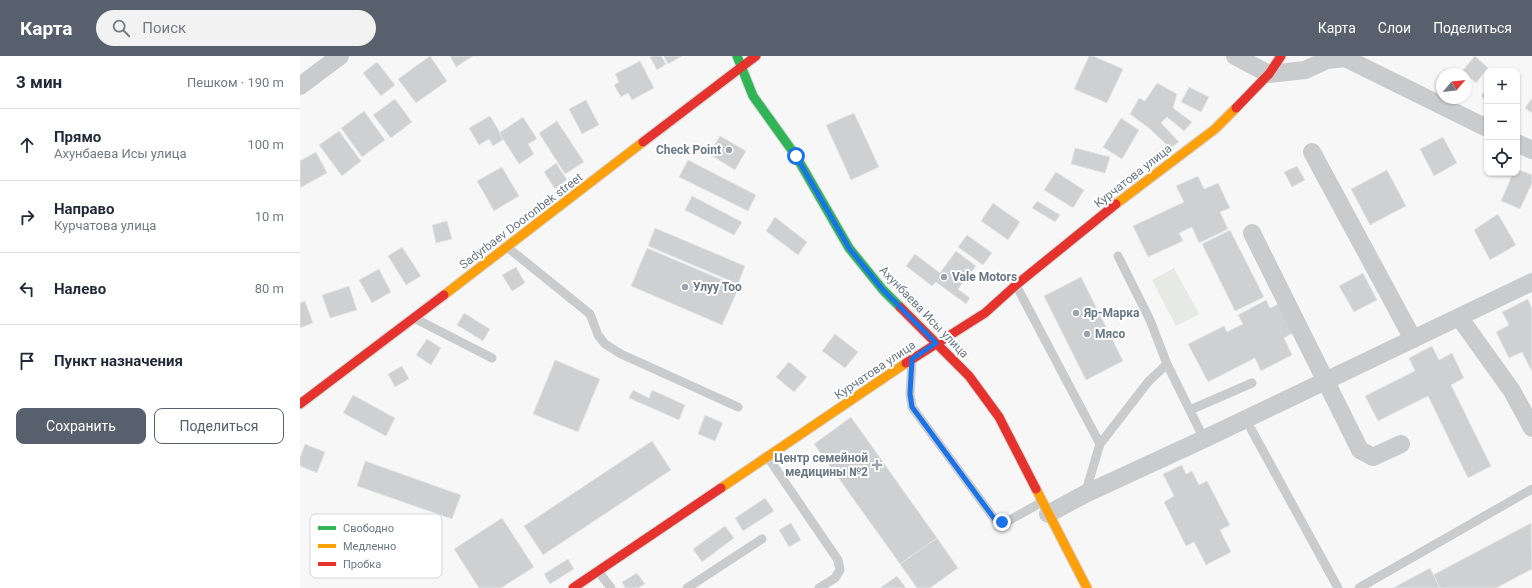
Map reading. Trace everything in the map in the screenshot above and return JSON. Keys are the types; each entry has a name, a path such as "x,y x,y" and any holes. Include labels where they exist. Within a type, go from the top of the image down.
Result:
{"main road":[{"name":"Ахунбаева Исы улица","path":"737,56 753,96 796,156 849,248 883,290 969,376 999,417 1087,588"},
{"name":"Sadyrbaev Dooronbek street","path":"300,404 756,56"},
{"name":"Курчатова улица","path":"573,588 912,359 985,313 1016,285 1123,198 1215,129 1269,74 1281,56"}],"street":[{"path":"300,86 340,56"},
{"path":"1235,56 1269,74 1305,70 1327,60 1345,58 1484,127"},
{"path":"1520,144 1532,150"},
{"path":"1312,152 1413,339"},
{"path":"1252,233 1360,450 1373,457 1401,444"},
{"path":"1045,508 1084,494 1204,439 1532,282"},
{"path":"1458,317 1512,391 1532,428"}],"lane":[{"path":"507,247 590,314 598,335 605,344 621,354 738,407"},
{"path":"1118,256 1150,320 1167,364 1204,439"},
{"path":"1016,285 1048,343 1100,444"},
{"path":"414,318 492,358"},
{"path":"912,359 910,394 912,407 996,521 1008,521 1045,508"},
{"path":"1084,494 1100,444 1148,382 1167,364"},
{"path":"1190,410 1252,383"},
{"path":"1252,429 1338,588"},
{"path":"767,456 838,560 840,570 835,578 819,588"},
{"path":"1359,588 1532,489"},
{"path":"687,588 762,539"},
{"path":"598,571 611,588"}],"shaded area":[{"path":"1174,268 1199,314 1176,326 1152,280"}],"building":[{"path":"430,56 447,81 416,103 398,79"},
{"path":"450,56 473,56 456,67"},
{"path":"661,56 666,64 657,70 650,57"},
{"path":"664,56 682,56 668,64"},
{"path":"1089,56 1093,56 1123,69 1107,103 1074,89"},
{"path":"1475,56 1488,68 1484,68 1484,73 1476,83 1472,80 1472,68 1465,68"},
{"path":"640,61 654,88 632,100 628,93 621,97 614,85 619,82 615,74"},
{"path":"377,62 395,85 381,96 363,73"},
{"path":"1157,83 1177,94 1173,108 1192,122 1184,131 1167,117 1161,123 1179,142 1170,148 1149,128 1130,114 1139,98 1145,101"},
{"path":"1189,87 1209,97 1201,112 1181,102"},
{"path":"1532,98 1532,113 1525,108"},
{"path":"395,99 412,122 391,138 373,115"},
{"path":"586,100 599,125 582,134 569,109"},
{"path":"364,111 385,140 362,157 341,128"},
{"path":"854,113 879,167 851,180 826,125"},
{"path":"490,116 504,139 493,146 489,139 479,145 469,128"},
{"path":"523,117 537,139 528,144 534,154 519,164 499,133"},
{"path":"1121,118 1139,130 1122,159 1103,147"},
{"path":"557,121 584,162 565,174 539,133"},
{"path":"339,131 361,161 342,176 319,145"},
{"path":"720,136 746,151 735,170 709,154"},
{"path":"1443,137 1457,163 1434,176 1420,149"},
{"path":"1075,148 1110,157 1105,173 1071,164"},
{"path":"316,152 327,173 300,188 300,161"},
{"path":"688,160 756,195 748,211 679,177"},
{"path":"556,163 567,180 555,189 544,172"},
{"path":"1297,166 1305,180 1292,187 1284,172"},
{"path":"502,167 519,196 494,211 477,181"},
{"path":"1387,170 1406,206 1370,225 1351,189"},
{"path":"1520,170 1532,175 1532,183 1520,209 1501,201 1512,176 1520,176"},
{"path":"1056,172 1084,190 1073,208 1044,190"},
{"path":"1198,176 1204,189 1218,183 1230,208 1220,212 1228,229 1199,243 1192,227 1179,233 1183,241 1148,257 1133,226 1184,202 1176,186"},
{"path":"692,196 742,222 734,235 685,210"},
{"path":"1037,201 1060,215 1055,222 1032,208"},
{"path":"993,203 1020,222 1008,240 981,221"},
{"path":"1498,214 1516,245 1490,260 1474,230"},
{"path":"775,217 807,242 798,255 766,231"},
{"path":"447,221 452,239 436,243 432,225"},
{"name":"Улуу Тоо","path":"655,228 745,266 738,284 648,246"},
{"path":"1230,230 1264,297 1235,311 1202,244"},
{"path":"967,235 992,253 983,265 958,247"},
{"path":"402,247 421,276 406,285 388,256"},
{"name":"Улуу Тоо","path":"647,248 739,287 722,325 631,286"},
{"name":"Vale Motors","path":"956,251 976,266 958,289 970,298 966,304 936,282 932,286 906,266 915,254 940,273"},
{"path":"516,267 525,283 512,291 502,275"},
{"path":"379,269 391,292 372,303 359,280"},
{"path":"1363,273 1377,300 1354,312 1339,286"},
{"path":"1081,277 1123,361 1086,380 1044,296"},
{"path":"349,286 357,310 330,318 322,295"},
{"path":"1528,299 1532,309 1532,372 1522,352 1509,358 1496,332 1509,325 1502,312"},
{"path":"1266,300 1270,308 1284,301 1298,330 1284,338 1292,355 1261,371 1255,358 1208,382 1188,344 1224,326 1227,332 1243,324 1238,315"},
{"path":"305,301 313,323 300,328 300,303"},
{"path":"464,313 490,329 483,341 457,325"},
{"path":"835,334 858,352 845,368 822,351"},
{"path":"427,339 441,348 431,365 416,355"},
{"path":"1432,346 1439,360 1452,353 1464,378 1451,385 1491,466 1468,478 1428,396 1378,421 1365,396 1415,371 1409,358"},
{"path":"555,360 600,379 578,432 533,414"},
{"path":"789,362 807,377 794,392 776,377"},
{"path":"402,366 409,379 395,387 388,374"},
{"path":"633,390 649,398 652,390 685,405 679,420 629,398"},
{"path":"353,395 395,418 386,436 343,413"},
{"path":"705,415 723,423 715,441 698,434"},
{"path":"851,417 937,538 900,564 814,444"},
{"path":"652,441 671,470 543,555 524,526"},
{"path":"305,444 325,452 317,473 300,466 300,458"},
{"path":"365,461 461,495 452,519 442,516 442,514 438,514 357,486"},
{"path":"1182,465 1186,474 1192,471 1199,485 1207,481 1230,525 1220,530 1231,552 1206,565 1194,542 1186,546 1164,502 1174,496 1163,474"},
{"path":"765,498 774,511 743,531 735,518"},
{"path":"502,518 534,567 501,588 479,588 454,549"},
{"path":"791,523 801,540 789,547 779,530"},
{"path":"1531,523 1532,569 1496,588 1440,588 1433,575"},
{"path":"725,526 734,538 702,562 693,549"},
{"path":"937,538 958,568 930,588 917,588 900,564"},
{"path":"568,559 574,569 550,584 544,574"},
{"path":"1430,568 1440,588 1393,588"},
{"path":"637,573 645,584 638,588 625,588 622,582"},
{"path":"897,576 906,588 880,588"}],"traffic: fast":[{"path":"737,56 753,96 796,156 849,248 883,290 900,307"}],"traffic: slow":[{"path":"1116,204 1215,129 1236,108"},
{"path":"444,295 643,142"},
{"path":"721,488 906,363"},
{"path":"1036,489 1087,588"}],"traffic: jam":[{"path":"643,142 756,56"},
{"path":"1236,108 1269,74 1281,56"},
{"path":"906,363 985,313 1016,285 1116,204"},
{"path":"300,404 444,295"},
{"path":"900,307 969,376 999,417 1036,489"},
{"path":"573,588 721,488"}],"place":[{"name":"Check Point","path":"729,150"},
{"name":"Vale Motors","path":"944,277"},
{"name":"Улуу Тоо","path":"685,287"},
{"name":"Яр-Марка","path":"1076,313"},
{"name":"Мясо","path":"1087,334"},
{"name":"Центр семейной медицины №2","path":"877,465"}],"route":[{"path":"796,156 849,248 883,290 936,343 912,359 910,394 912,407 996,521 1002,522"}]}
